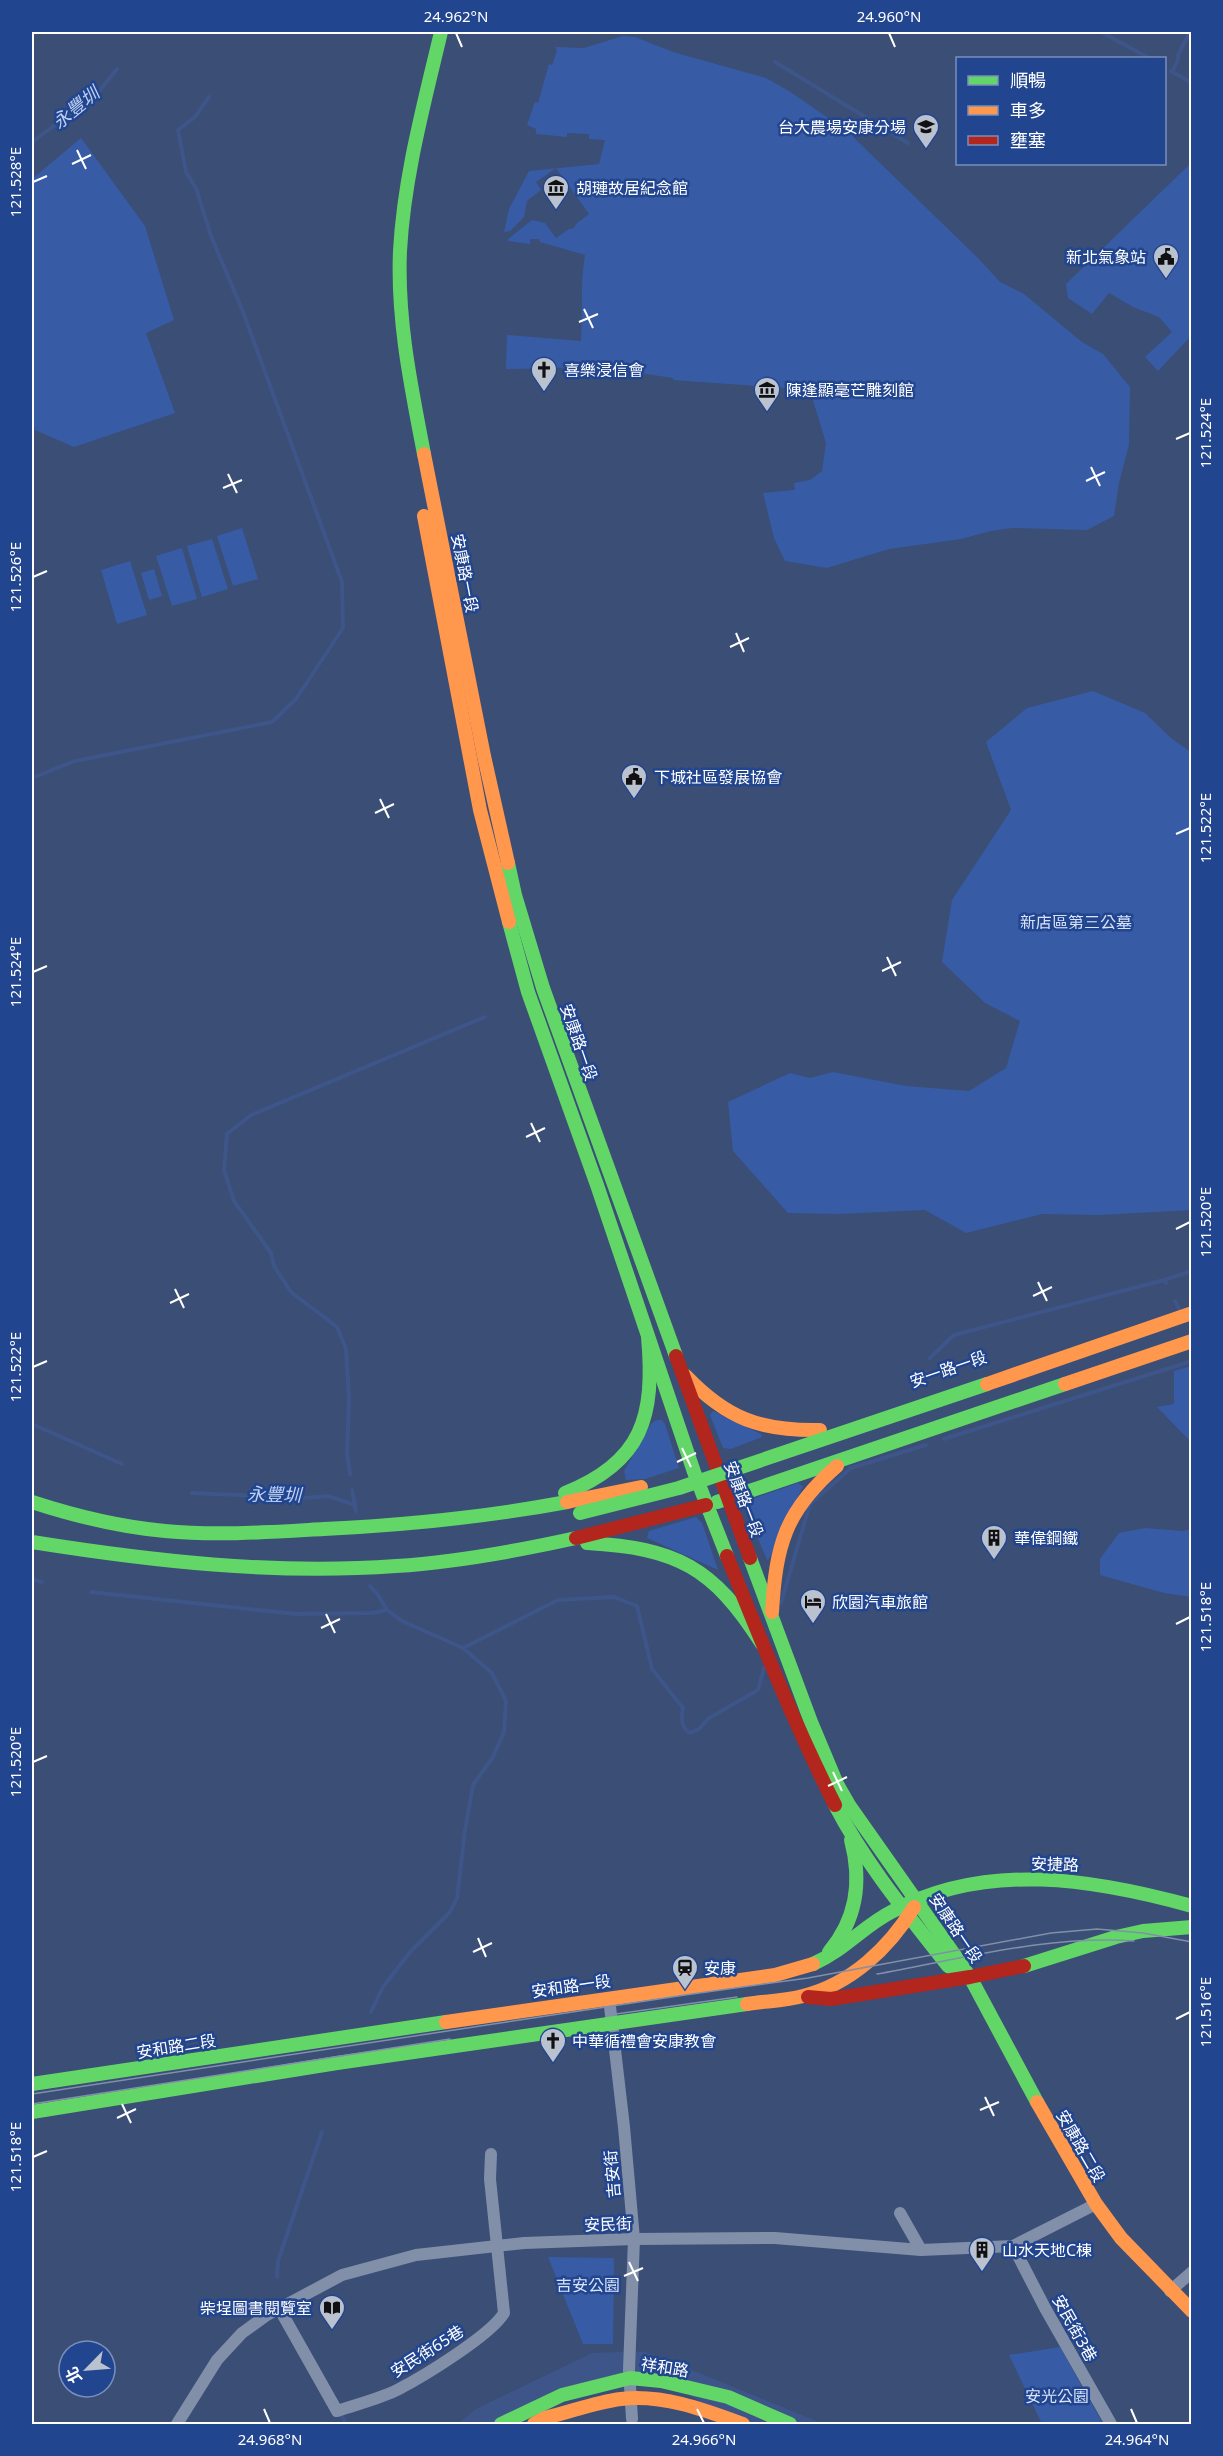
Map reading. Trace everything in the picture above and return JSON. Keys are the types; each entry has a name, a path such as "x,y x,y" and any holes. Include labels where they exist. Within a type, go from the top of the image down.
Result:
{"main road":[{"name":"安康路一段","path":"432,32 393,219 390,262 396,361 480,810 528,992 584,1147 706,1505 762,1644 814,1763 844,1822 906,1911 948,1966 970,1977"},
{"name":"安康路一段","path":"441,32 417,141 403,219 400,265 401,312 406,360 484,756 515,896 546,996 714,1466 811,1722 837,1784 864,1828 970,1977"},
{"name":"安一路一段","path":"487,1516 608,1494 714,1466 938,1391 1191,1302"},
{"path":"474,1543 520,1537 679,1488 1191,1313"},
{"path":"548,1519 582,1518 693,1496 828,1452 1191,1325"},
{"path":"32,1502 100,1521 164,1531 256,1533 345,1529 487,1516 571,1491 594,1481 623,1458 640,1434 650,1399 651,1360 648,1337"},
{"path":"32,1542 158,1561 275,1568 400,1565 472,1558 547,1545 706,1505 1191,1341"},
{"path":"679,1368 699,1391 738,1418 777,1430 820,1430"},
{"path":"919,1397 930,1429"},
{"path":"772,1619 777,1558 789,1519 800,1501 814,1486 848,1457"},
{"path":"164,1531 198,1542 241,1544 370,1540"},
{"path":"547,1545 577,1542 634,1547 666,1554 686,1562 714,1580 732,1599 762,1644"},
{"path":"158,1561 195,1556 308,1555"},
{"path":"821,1960 839,1941 856,1899 856,1865 853,1846 844,1822"},
{"name":"安捷路","path":"918,1901 936,1891 978,1882 1055,1878 1093,1882 1191,1906"},
{"name":"安和路一段","path":"325,2040 775,1975 821,1960 849,1944 880,1919 906,1911 918,1901"},
{"path":"803,1996 846,1978 863,1967 890,1944 906,1911"},
{"path":"32,2112 320,2065 803,1996 831,1999 970,1977 1038,1963 1116,1937 1143,1931 1191,1927"},
{"name":"安康路二段","path":"970,1977 1040,2107 1096,2204 1121,2238 1191,2311"},
{"name":"安和路二段","path":"32,2084 325,2040"},
{"name":"祥和路","path":"501,2424 562,2395 629,2374 728,2397 790,2424"},
{"name":"祥和路","path":"534,2424 554,2416 632,2398 662,2398 743,2424"}],"street":[{"name":"吉安街","path":"609,1998 634,2239 629,2374 632,2420"},
{"path":"490,2154 490,2179 497,2245"},
{"name":"安民街","path":"177,2424 217,2360 242,2333 279,2308 342,2276 416,2255 497,2245 634,2239 775,2238 921,2250 1013,2246 1096,2204"},
{"path":"900,2213 921,2250"},
{"name":"安民街65巷","path":"279,2308 337,2411 397,2390 498,2324 504,2313 497,2245"},
{"name":"安民街3巷","path":"1013,2246 1045,2308 1111,2424"},
{"path":"1170,2291 1191,2272"}],"green space":[{"path":"623,36 635,37 673,52 766,78 789,91 847,131 1000,282 1024,294 1082,342 1103,354 1130,387 1129,445 1119,483 1114,516 1087,530 1012,528 991,531 961,539 889,549 827,568 785,561 774,538 763,493 795,490 794,483 810,480 822,471 826,443 812,397 799,389 673,380 673,378 600,367 506,369 507,335 581,341 585,255 540,242 539,239 530,239 530,244 508,241 532,220 545,223 556,238 574,228 589,214 556,168 599,164 605,140 589,139 589,134 567,133 567,137 536,134 536,129 527,125 535,102 538,103 549,64 552,65 557,51 555,47 584,48"},
{"path":"81,138 145,226 174,320 146,333 175,413 74,447 35,430 32,416 32,179"},
{"path":"1191,163 1191,336 1158,371 1145,357 1172,332 1159,317 1133,307 1109,293 1092,314 1068,298 1066,284"},
{"path":"556,168 536,182 541,190 527,201 524,217 510,231 504,232 509,209 529,171"},
{"path":"242,528 258,579 233,586 217,536"},
{"path":"212,539 228,589 202,597 187,546"},
{"path":"182,548 197,599 172,606 156,556"},
{"path":"130,561 147,615 117,624 101,570"},
{"path":"154,569 162,596 149,600 141,573"},
{"name":"新店區第三公墓","path":"1093,691 1145,713 1172,739 1191,752 1191,1210 1100,1215 1042,1214 966,1233 925,1210 839,1214 788,1213 733,1151 728,1102 790,1073 810,1078 833,1072 906,1086 969,1091 1006,1068 1020,1021 985,1003 942,962 952,900 1011,810 986,742 1027,708"},
{"path":"1192,1366 1191,1442 1157,1407 1174,1404 1174,1371"},
{"path":"713,1411 761,1434 762,1437 731,1449 723,1448 710,1415"},
{"path":"656,1420 662,1420 665,1424 679,1468 645,1479 626,1480 624,1471 651,1424"},
{"path":"798,1483 803,1486 767,1560 744,1505 746,1501"},
{"path":"696,1517 702,1523 718,1570 647,1538 649,1531"},
{"path":"1145,1528 1183,1531 1191,1529 1191,1597 1164,1593 1100,1575 1100,1559 1119,1533"},
{"name":"吉安公園","path":"548,2257 614,2258 613,2344 583,2344"},
{"name":"安光公園","path":"1060,2347 1103,2424 1042,2424 1009,2355"}],"shaded area":[{"path":"645,2352 824,2424 737,2424 688,2394 625,2377 499,2424 457,2424 476,2409 592,2353"}],"waterway":[{"name":"永豐圳","path":"1101,32 1147,57"},
{"path":"1172,72 1190,32"},
{"path":"775,62 908,143"},
{"name":"永豐圳","path":"32,142 97,94 117,69"},
{"name":"永豐圳","path":"1171,71 1192,83"},
{"path":"32,778 75,761 272,722 296,699 343,628 342,582 243,312 211,236 196,188 186,172 178,130 195,117 209,97"},
{"path":"350,1474 347,1454 349,1398 346,1349 337,1327 291,1292 274,1266 271,1253 234,1201 224,1170 227,1134 251,1115 485,1017"},
{"path":"1164,1280 1192,1271"},
{"path":"930,1358 954,1335 1164,1280 1166,1283"},
{"path":"1175,1301 1180,1311"},
{"path":"944,1439 1192,1361"},
{"name":"永豐圳","path":"32,1424 122,1464"},
{"path":"781,1603 810,1504 851,1468 926,1445"},
{"name":"永豐圳","path":"352,1490 356,1511"},
{"name":"永豐圳","path":"192,1493 306,1498 328,1496 355,1505"},
{"path":"32,1579 42,1582"},
{"path":"370,1586 387,1610 402,1621 463,1648 492,1673 506,1701 504,1732 493,1757 473,1785 457,1898 450,1912 410,1952 383,1987 371,2012"},
{"path":"91,1592 296,1614 373,1613 387,1610"},
{"path":"463,1648 558,1600 614,1597 637,1606 652,1669 683,1708 682,1722 690,1733 699,1729 709,1718 758,1690 764,1668"},
{"path":"277,2277 278,2261 322,2132"},
{"path":"341,2414 346,2424"}],"tram line":[{"path":"32,2094 808,1978 1051,1933 1097,1929 1143,1933 1192,1942"},
{"path":"877,1974 1037,1945 1102,1940 1134,1941"},
{"path":"616,2014 737,1997"},
{"path":"32,2104 450,2039"}],"traffic: fast":[{"path":"424,454 403,328 400,251 410,168 441,32"},
{"path":"508,863 515,895 543,988 676,1356"},
{"path":"509,922 528,992 597,1185 694,1472 727,1556"},
{"path":"565,1493 591,1481 612,1467 627,1451 638,1433 645,1413 649,1390 648,1337"},
{"path":"580,1513 679,1488 987,1384"},
{"path":"717,1502 1065,1384"},
{"path":"32,1502 131,1527 224,1533 415,1523 567,1502"},
{"path":"32,1542 168,1560 305,1569 442,1562 509,1552 576,1538"},
{"path":"587,1543 645,1550 669,1557 690,1567 727,1596 762,1644"},
{"path":"750,1558 811,1722 837,1784 849,1805 970,1977 1037,2102"},
{"path":"835,1805 888,1888 948,1966 958,1971"},
{"path":"829,1952 846,1926 855,1899 856,1870 851,1840"},
{"path":"813,1964 835,1952 893,1911 929,1895 966,1885 1003,1880 1079,1883 1117,1888 1192,1906"},
{"path":"1024,1966 1116,1937 1143,1931 1192,1927"},
{"path":"32,2112 337,2063 747,2004"},
{"path":"32,2084 446,2022"},
{"path":"501,2424 562,2395 630,2378 661,2381 728,2397 790,2424"}],"traffic: slow":[{"path":"424,454 484,756 508,863"},
{"path":"424,516 480,810 509,922"},
{"path":"987,1384 1192,1313"},
{"path":"1065,1384 1192,1341"},
{"path":"686,1376 716,1403 746,1420 780,1428 820,1430"},
{"path":"772,1612 777,1567 786,1531 805,1498 837,1466"},
{"path":"567,1502 641,1487"},
{"path":"747,2004 796,1998 837,1983 881,1950 914,1907"},
{"path":"446,2022 775,1975 813,1964"},
{"path":"1037,2102 1096,2204 1121,2238 1192,2311"},
{"path":"534,2424 545,2418 612,2400 637,2398 684,2404 743,2424"}],"traffic: jam":[{"path":"676,1356 750,1558"},
{"path":"576,1538 706,1505"},
{"path":"727,1556 792,1713 835,1805"},
{"path":"808,1997 831,1999 1024,1966"}],"place":[{"name":"台大農場安康分場","path":"926,150"},
{"name":"胡璉故居紀念館","path":"556,211"},
{"name":"新北氣象站","path":"1166,280"},
{"name":"喜樂浸信會","path":"544,393"},
{"name":"陳逢顯毫芒雕刻館","path":"767,413"},
{"name":"下城社區發展協會","path":"634,800"},
{"name":"華偉鋼鐵","path":"994,1561"},
{"name":"欣園汽車旅館","path":"813,1625"},
{"name":"安康","path":"685,1991"},
{"name":"中華循禮會安康教會","path":"553,2064"},
{"name":"山水天地C棟","path":"982,2273"},
{"name":"柴埕圖書閱覽室","path":"332,2331"}]}
